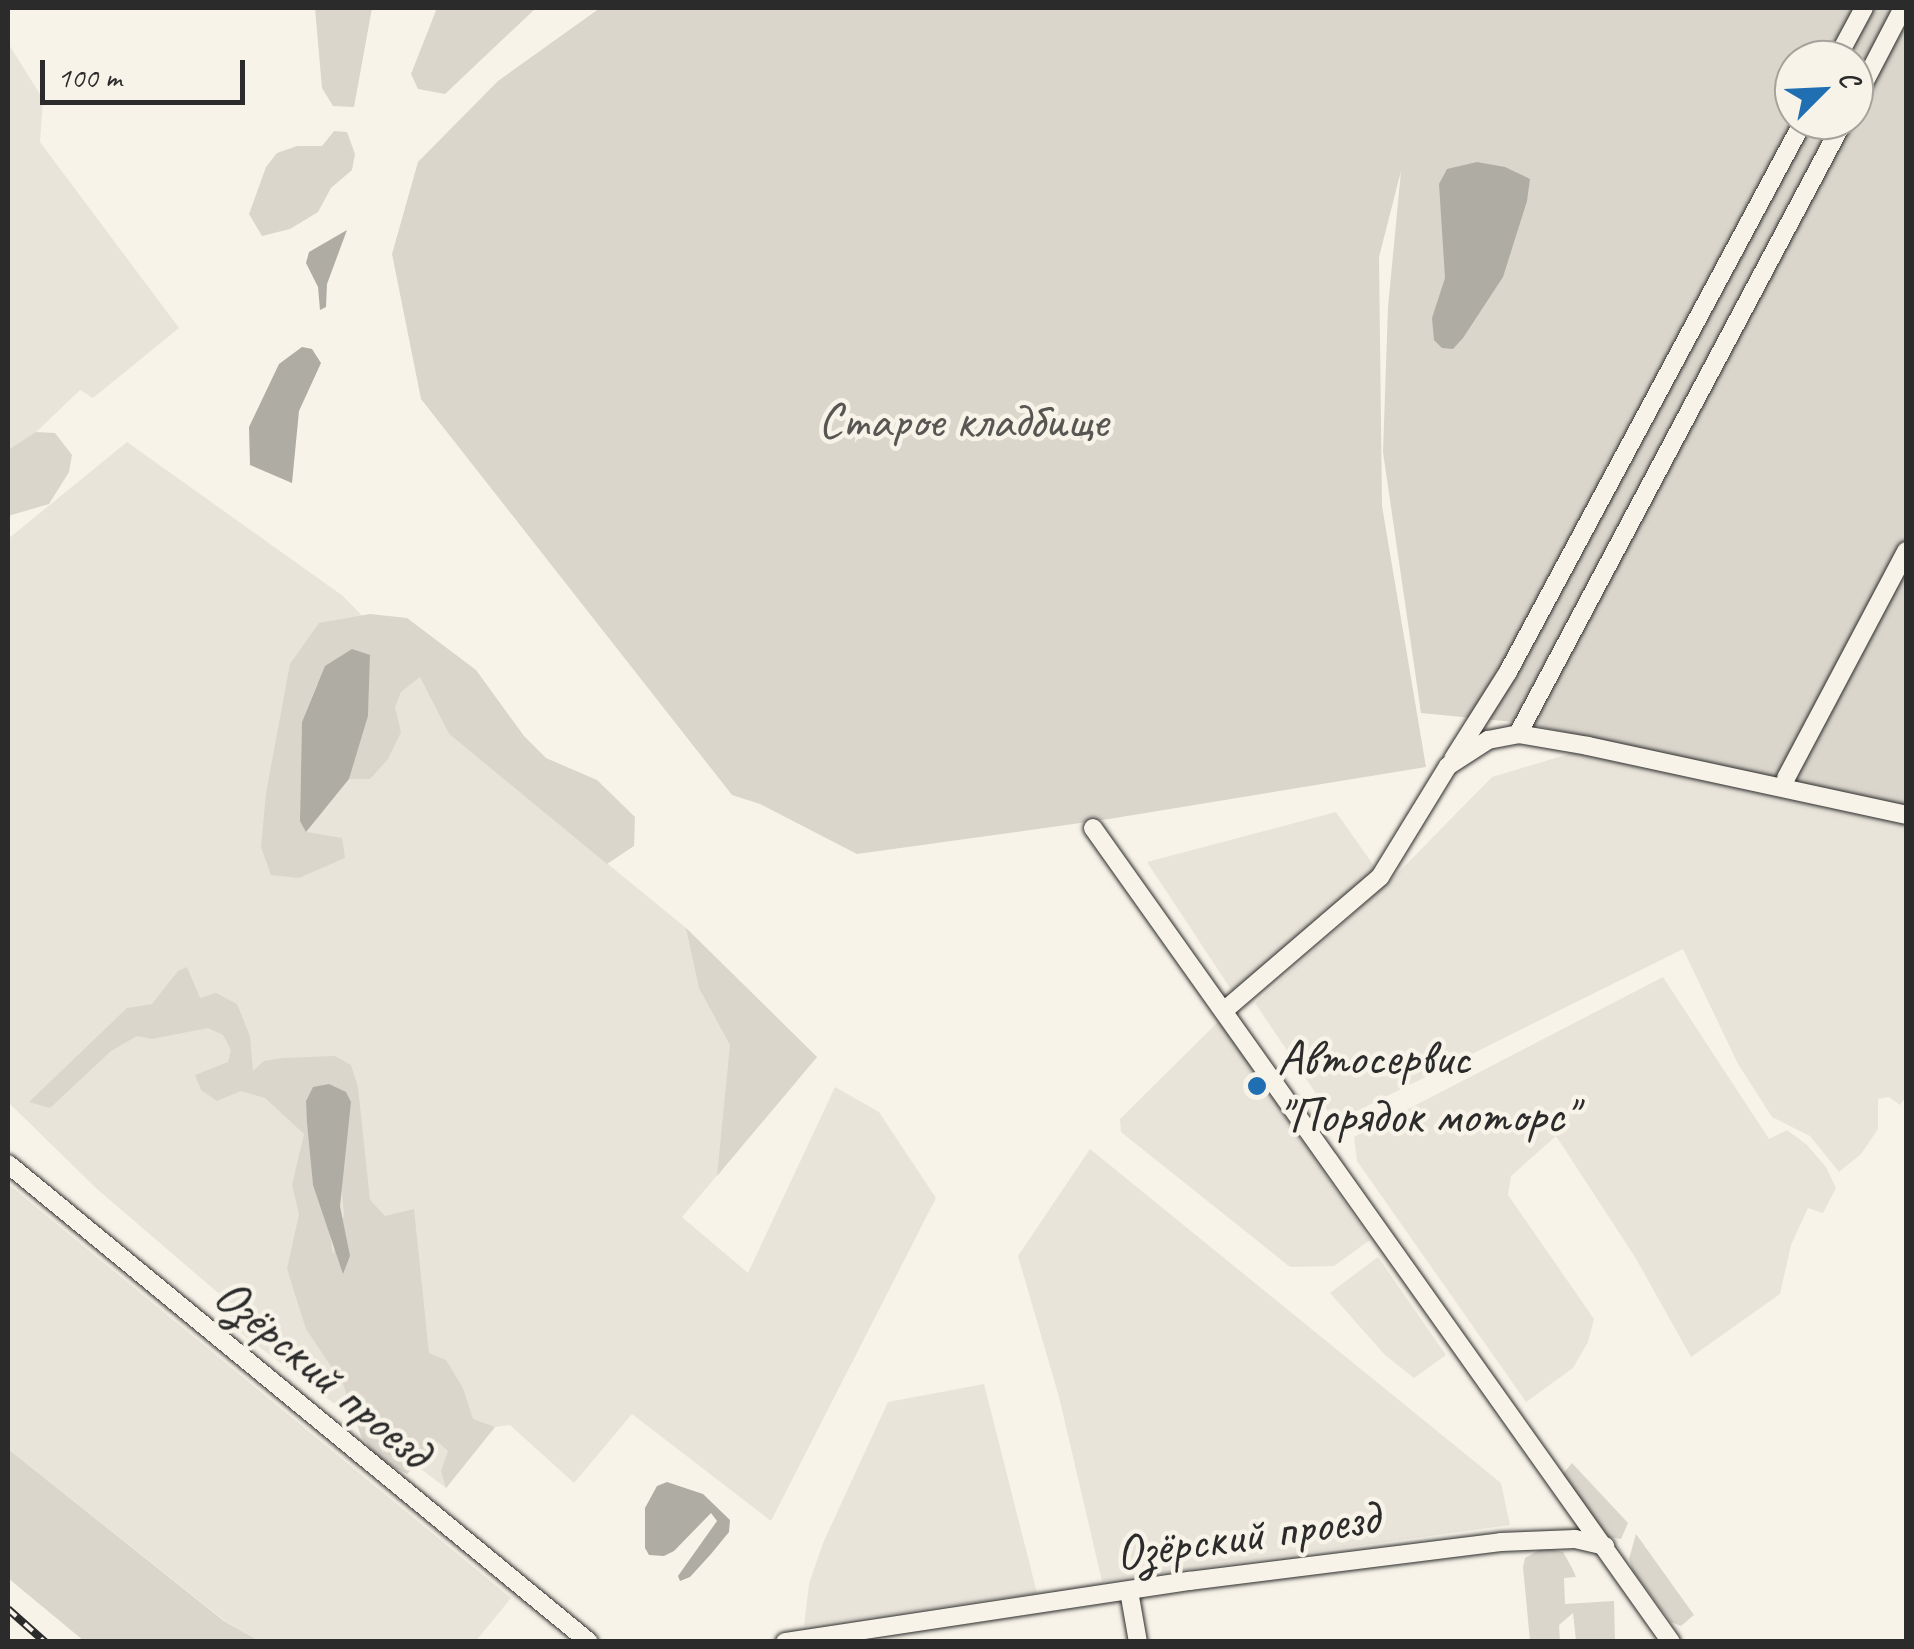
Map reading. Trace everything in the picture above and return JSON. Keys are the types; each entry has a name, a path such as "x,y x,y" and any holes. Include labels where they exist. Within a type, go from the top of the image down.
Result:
{"street":[{"path":"1847,40 1864,8"},
{"path":"1874,64 1904,8"},
{"path":"1226,1010 1380,877 1508,672 1793,140"},
{"path":"1518,734 1833,140"},
{"path":"1786,778 1906,551"},
{"path":"1448,766 1488,740 1518,734 1734,775 1906,815"},
{"path":"1093,828 1226,1010 1394,1258 1671,1642"},
{"name":"Озёрский проезд","path":"8,1164 590,1642"},
{"name":"Озёрский проезд","path":"785,1642 1501,1542 1575,1539 1605,1546"},
{"path":"1129,1591 1138,1642"}],"shaded area":[{"path":"8,43 43,99 40,142 179,328 93,398 80,390 8,459"},
{"path":"1477,162 1505,167 1530,179 1527,201 1503,277 1463,338 1453,349 1442,348 1434,340 1432,318 1445,278 1439,184 1447,169"},
{"path":"347,230 327,284 326,307 320,310 318,287 306,263 309,252"},
{"path":"302,347 312,349 321,363 299,411 292,483 250,465 249,427 279,364"},
{"path":"127,442 343,596 420,676 449,734 686,928 817,1057 682,1217 748,1273 835,1087 879,1112 936,1198 771,1521 632,1414 574,1483 510,1425 495,1427 446,1488 221,1318 231,1304 97,1189 8,1102 8,539"},
{"path":"352,649 370,655 368,716 349,779 306,832 300,821 302,722 325,666"},
{"path":"1589,748 1906,821 1906,1096 1900,1105 1889,1097 1878,1099 1878,1129 1861,1154 1839,1172 1810,1136 1772,1117 1738,1064 1683,949 1335,1122 1255,1003 1390,881 1492,777"},
{"path":"1336,812 1379,873 1236,997 1147,862"},
{"path":"1663,977 1769,1139 1787,1130 1826,1167 1836,1188 1823,1213 1808,1208 1791,1245 1780,1294 1691,1357 1635,1257 1556,1136 1511,1176 1508,1195 1594,1319 1588,1342 1573,1368 1526,1402 1357,1161 1354,1137"},
{"path":"1220,1020 1370,1240 1334,1266 1290,1267 1121,1132 1120,1119"},
{"path":"329,1084 346,1092 351,1102 340,1206 350,1256 343,1274 313,1185 307,1123 306,1101 313,1087"},
{"path":"1090,1149 1501,1483 1510,1525 1102,1581 1059,1397 1018,1256"},
{"path":"8,1184 511,1598 476,1641 259,1641 225,1621 8,1449"},
{"path":"1378,1257 1446,1355 1414,1378 1385,1355 1330,1293"},
{"path":"984,1384 1037,1593 804,1626 809,1584 823,1543 888,1402"},
{"path":"667,1482 703,1494 730,1520 729,1532 711,1554 690,1577 680,1581 678,1576 717,1521 711,1513 674,1551 664,1556 649,1555 645,1548 645,1508 657,1486"}],"green space":[{"path":"315,8 372,8 354,107 333,106 322,88"},
{"path":"437,8 536,8 445,94 418,89 411,74"},
{"name":"Старое кладбище","path":"600,8 1906,8 1906,810 1524,723 1421,713 1383,452 1388,307 1401,171 1379,257 1382,506 1426,767 1109,819 857,854 760,804 732,795 421,399 392,254 418,162 498,81"},
{"path":"334,131 347,132 355,154 352,170 331,188 318,212 290,229 262,236 249,214 266,167 277,153 297,146 322,146"},
{"path":"36,432 55,433 72,455 69,472 49,504 8,516 8,450"},
{"path":"370,614 407,618 476,670 524,736 546,758 597,780 635,817 634,846 607,864 449,734 420,677 401,692 395,707 401,732 388,759 370,779 349,779 368,716 370,656 317,684 302,722 300,821 307,832 342,838 345,858 299,878 271,875 261,847 266,793 290,664 319,623"},
{"path":"686,928 817,1057 717,1176 730,1045 699,988"},
{"path":"187,967 200,998 216,993 237,1004 250,1036 253,1071 264,1061 283,1058 335,1056 351,1065 358,1087 370,1200 385,1216 414,1209 429,1353 446,1360 463,1388 473,1419 495,1427 446,1488 441,1471 448,1451 438,1442 407,1474 379,1459 361,1436 343,1384 306,1329 287,1269 299,1214 292,1185 304,1134 265,1098 241,1091 217,1101 201,1090 195,1075 228,1062 231,1050 223,1035 208,1028 152,1039 137,1036 111,1051 50,1108 29,1102 127,1008 152,1004 178,971","holes":["313,1087 351,1102 341,1182 344,1215 333,1255 328,1220 313,1185 306,1101"]},
{"path":"8,1449 224,1621 259,1641 84,1641 8,1578"},
{"path":"1572,1463 1628,1523 1621,1539 1608,1537 1562,1475"},
{"path":"1636,1534 1694,1615 1681,1626 1671,1622 1633,1571 1629,1559"},
{"path":"1543,1548 1563,1552 1576,1577 1564,1578 1565,1604 1614,1601 1615,1641 1576,1641 1573,1613 1559,1625 1560,1641 1530,1641 1523,1567 1525,1558"}],"railway":[{"path":"8,1609 45,1642"}],"place":[{"name":"Автосервис \"Порядок моторс\"","path":"1257,1086"}]}
